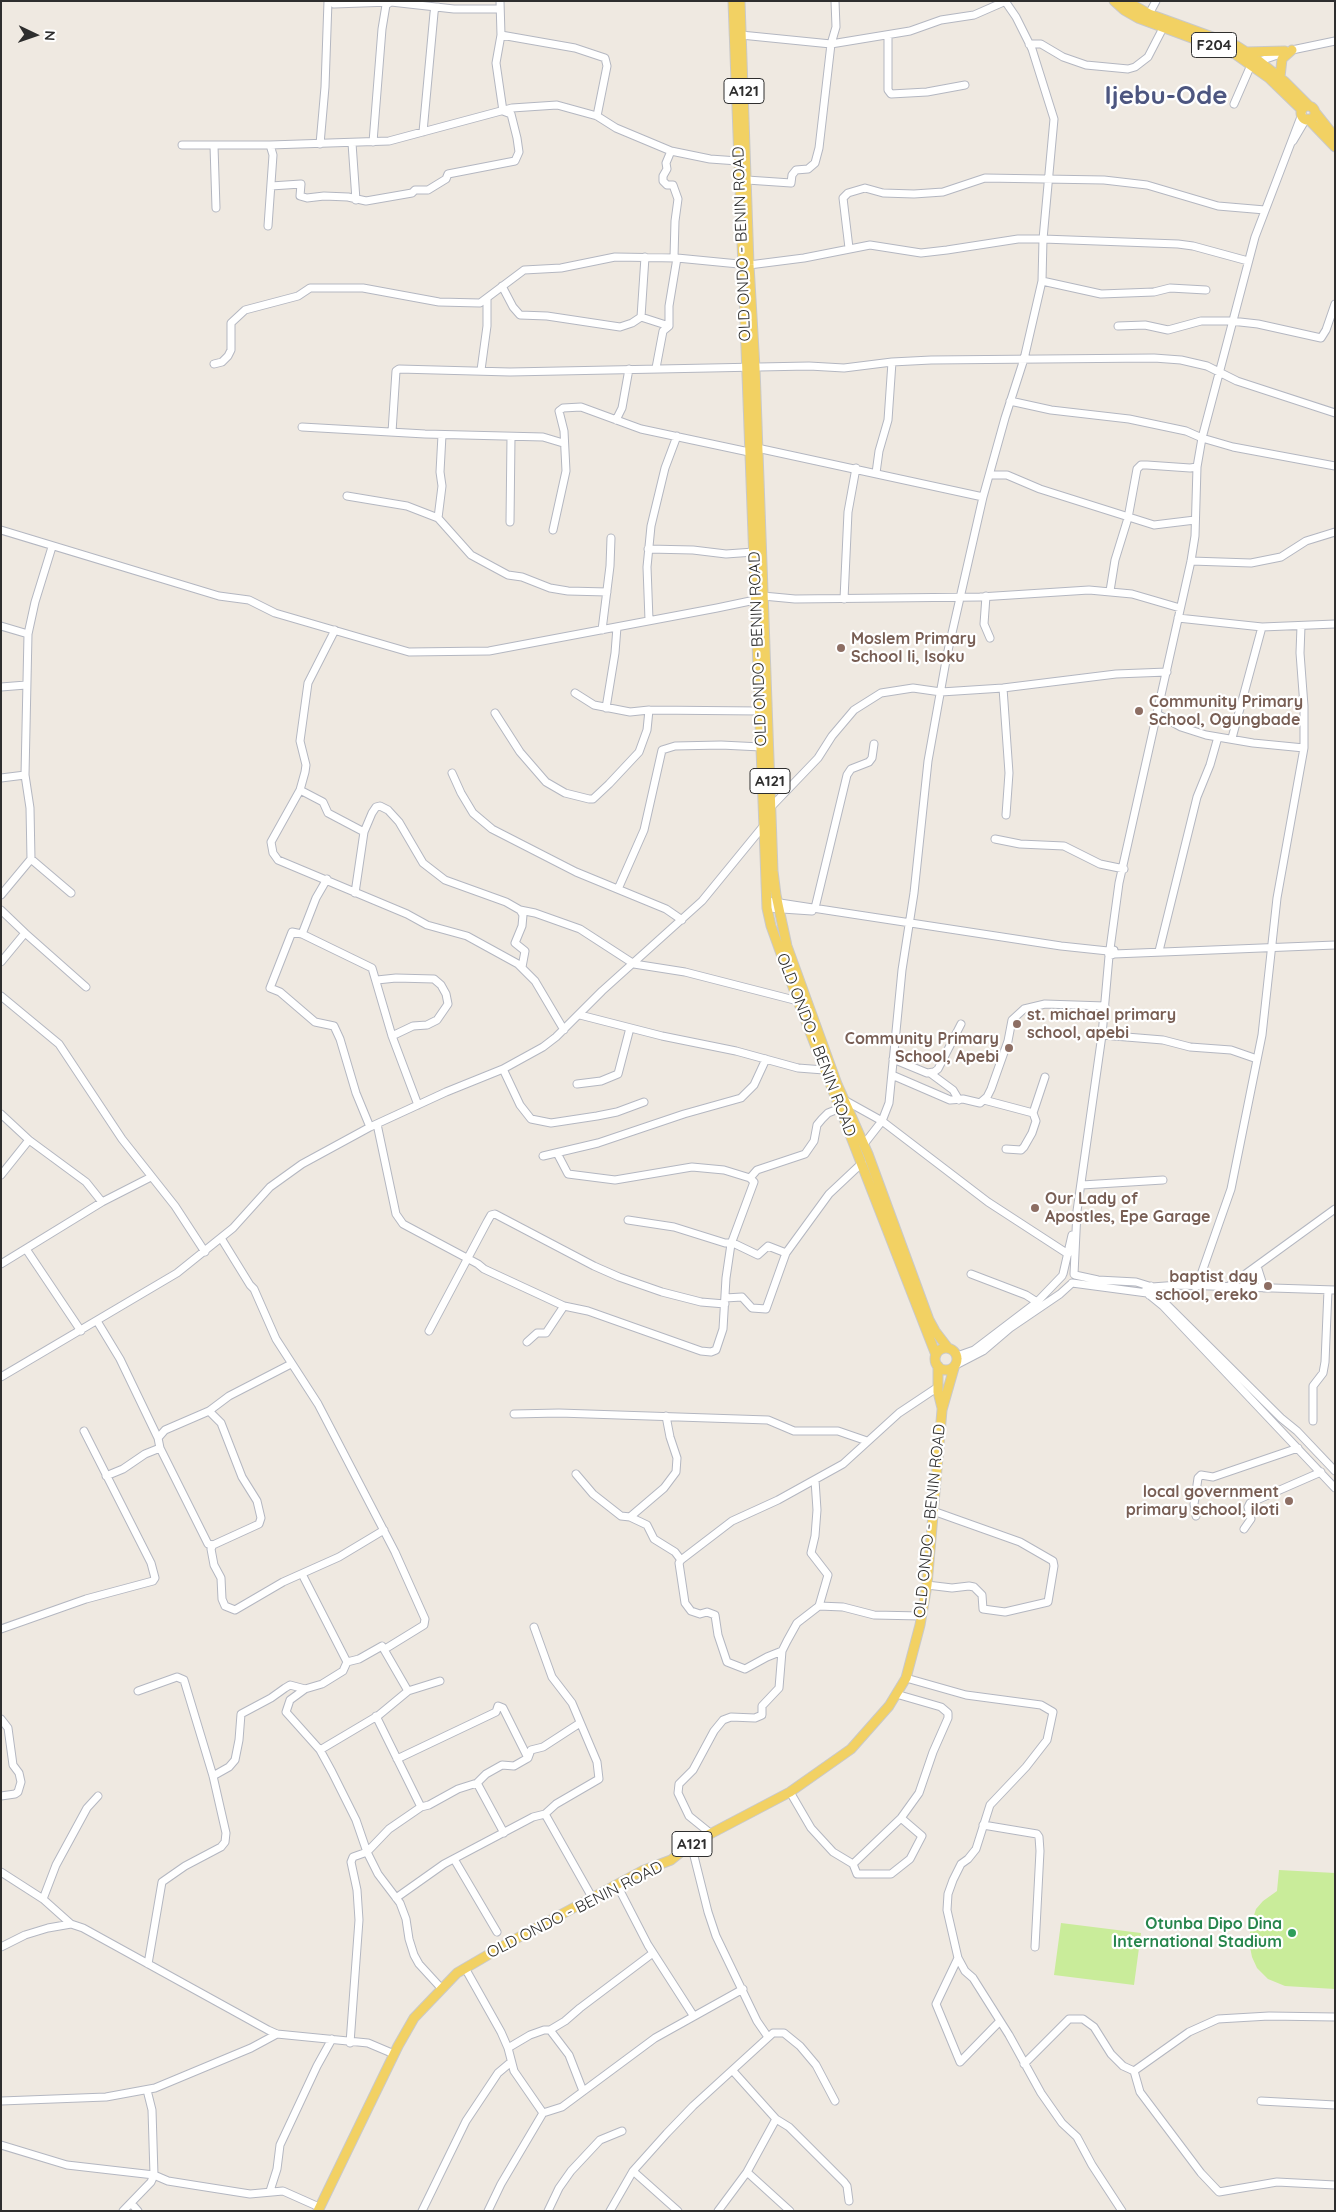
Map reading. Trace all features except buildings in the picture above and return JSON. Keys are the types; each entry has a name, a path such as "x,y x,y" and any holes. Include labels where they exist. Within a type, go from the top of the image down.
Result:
{"main road":[{"name":"OLD ONDO - BENIN ROAD","path":"733,1 739,40 747,180 746,265"},
{"name":"OLD ONDO - BENIN ROAD","path":"740,1 738,161 746,265 759,598 771,807 768,822 767,904 771,926 798,1001 824,1070 845,1104 862,1163 936,1355 942,1410"},
{"name":"F204","path":"1114,1 1124,10 1163,28 1224,49 1280,77 1307,114 1335,147"},
{"name":"F204","path":"1126,1 1149,14 1226,42 1245,52 1307,114 1335,137"},
{"path":"1245,52 1288,50"},
{"path":"1280,77 1282,59 1288,50"},
{"name":"OLD ONDO - BENIN ROAD","path":"319,2209 394,2054 414,2018 441,1988 465,1968 642,1871 671,1860 691,1844 790,1792 836,1762 860,1741 906,1678 927,1585 942,1410 955,1363 954,1351 948,1348 929,1320 864,1144 837,1084 787,946 777,905 768,822 760,711 759,598 754,552 753,450"},
{"path":"936,1355 941,1350 948,1348"},
{"path":"938,1366 944,1370 955,1363"}],"street":[{"path":"320,144 325,87 328,1"},
{"path":"332,1 334,4 391,2 476,10 500,5 501,35 496,63 503,111"},
{"path":"747,180 791,183 792,175 796,170 808,168 815,163 819,148 831,44 836,27 835,1"},
{"path":"739,40 831,44 910,32 941,20 974,14 1005,1 1016,17 1029,44 1046,87 1054,118 1050,179 1043,239 1042,282 1024,359 983,497 928,761 888,1109 882,1121 864,1144"},
{"path":"1149,14 1156,1"},
{"path":"373,142 382,29 386,5 391,2"},
{"path":"423,132 434,13 435,7 440,7"},
{"path":"1029,44 1041,44 1063,57 1086,65 1128,69 1135,67 1148,57 1163,28"},
{"path":"501,35 575,48 605,58 607,66 597,116"},
{"path":"888,35 888,90 891,94 927,92 965,86"},
{"path":"1234,104 1255,63 1288,50 1335,41"},
{"path":"182,145 214,146 373,142 403,138 503,111 528,106 557,105 597,116 616,128 671,151 710,159 738,161"},
{"path":"271,186 301,184 300,196 307,198 324,196 366,201 412,193 415,190 428,190 446,179 448,174 515,161 519,152 517,138 511,114 503,111"},
{"path":"1307,114 1295,128 1292,143 1265,210 1248,261 1202,438 1197,466 1191,561 1121,878 1111,952 1108,996 1105,1003 1082,1185 1062,1275 1063,1282 1072,1284 1150,1291 1197,1286 1331,1290 1323,1373 1313,1386 1313,1421"},
{"path":"352,143 356,200"},
{"path":"268,226 273,155 270,145"},
{"path":"214,146 216,208"},
{"path":"670,326 669,306 676,258 676,193 672,185 667,185 663,181 663,176 667,169 666,163 671,151"},
{"path":"849,248 843,198 848,193 864,188 883,193 943,192 985,178 1129,182 1218,206 1265,210"},
{"path":"214,364 222,362 228,356 231,323 245,310 298,296 310,288 363,288 421,299 470,304 480,303 524,270 561,268 615,257 676,258 746,265 804,258 870,245 920,253 1018,239 1043,239 1178,244 1193,246 1248,261"},
{"path":"641,317 645,257"},
{"path":"1042,282 1101,294 1154,292 1170,288 1206,290"},
{"path":"502,286 513,307 520,315 547,316 620,326 632,323 641,317"},
{"path":"481,370 487,326 487,299"},
{"path":"1118,326 1145,325 1168,330 1202,320 1232,321 1258,324 1320,338 1332,322 1335,304"},
{"path":"641,317 670,326"},
{"path":"656,368 662,331 670,326"},
{"path":"392,432 398,370 510,372 809,366 844,368 892,362 1024,359 1170,359 1207,366 1237,382 1335,412"},
{"path":"876,473 879,451 888,420 892,362"},
{"path":"616,420 622,408 629,369"},
{"path":"1010,401 1050,410 1129,419 1186,431 1233,447 1335,466"},
{"path":"554,530 566,471 563,443 564,431 559,411 563,408 581,407 641,429 856,468 932,485 948,491 983,497"},
{"path":"302,427 442,435 543,437 563,443"},
{"path":"438,518 442,486 440,472 442,435"},
{"path":"510,522 511,436"},
{"path":"649,620 648,549 660,486 677,436"},
{"path":"1110,591 1115,560 1128,518 1137,469 1141,465 1190,468 1197,466"},
{"path":"844,599 848,512 856,468"},
{"path":"990,475 1007,475 1040,489 1154,525 1195,520"},
{"path":"348,496 407,506 438,518 471,556 495,569 550,588 568,591 607,592"},
{"path":"1,530 219,596 249,600 274,613 400,650 443,653 489,651 759,598 961,597 1089,590 1132,594 1180,608"},
{"path":"1191,561 1251,563 1281,557 1306,542 1335,532"},
{"path":"602,630 611,538"},
{"path":"1,895 31,859 30,808 25,776 28,634 35,602 52,547"},
{"path":"648,549 693,550 726,554 754,552"},
{"path":"986,596 984,624 990,638"},
{"path":"1178,618 1262,627 1335,624"},
{"path":"1,626 28,634"},
{"path":"1197,1286 1232,1189 1258,1059 1270,969 1270,949 1284,854 1304,748 1305,722 1300,653 1301,626"},
{"path":"606,708 615,653 617,627"},
{"path":"1232,738 1262,627"},
{"path":"335,630 308,684 300,741 306,765 300,790 271,842 273,853 278,860 407,914 427,926 467,936 522,967 534,981 564,1030"},
{"path":"771,807 818,758 832,736 854,710 881,693 899,688 941,692 1003,688 1116,674 1167,672"},
{"path":"1,687 26,686"},
{"path":"1003,688 1009,772 1006,815"},
{"path":"575,693 594,705 630,712 649,710 760,711"},
{"path":"495,712 520,752 546,782 565,793 593,799 639,752 647,730 649,710"},
{"path":"1157,714 1181,727 1218,737 1304,748"},
{"path":"1159,951 1197,797 1210,765 1218,737"},
{"path":"815,908 847,775 851,769 869,762 872,758 874,744"},
{"path":"618,890 644,830 662,750 675,746 721,745 762,747"},
{"path":"452,773 473,813 492,829 576,872 666,909 682,920"},
{"path":"1,778 25,776"},
{"path":"300,790 323,802 328,813 364,832"},
{"path":"355,893 364,832 368,818 376,807 384,807 399,822 423,863 440,876 462,887 506,902 520,910 535,913 580,930 634,964 685,972 798,1001"},
{"path":"1,1377 163,1283 221,1238 243,1218 260,1197 286,1174 374,1126 503,1069 543,1047 564,1030 602,991 702,901 768,822"},
{"path":"995,839 1020,844 1064,846 1100,864 1124,869"},
{"path":"31,859 71,893"},
{"path":"302,934 316,898 326,879"},
{"path":"767,904 822,910 1066,947 1111,952 1152,954 1159,951 1270,949 1335,945"},
{"path":"777,905 822,910"},
{"path":"1,910 86,987"},
{"path":"520,910 523,915 522,926 515,943 524,951 522,967"},
{"path":"418,1105 392,1036 379,996 377,980 370,966 302,934 292,932 270,988 280,992 315,1022 334,1026 340,1039 356,1093 374,1126 396,1214 403,1224 484,1269 564,1306 588,1311 700,1351 711,1352 716,1350 722,1335 728,1258 754,1182 750,1178 724,1170 692,1167 615,1180 592,1178 568,1174 557,1153"},
{"path":"2,960 25,933"},
{"path":"377,980 396,978 434,979 446,994 448,1004 437,1020 427,1025 412,1026 392,1036"},
{"path":"1,996 59,1044 122,1139 175,1206 205,1252"},
{"path":"892,1075 950,1100 980,1103 991,1089 1008,1041 1012,1020 1024,1008 1045,1004 1105,1003"},
{"path":"580,1015 807,1070 824,1070"},
{"path":"930,1073 938,1069 962,1024"},
{"path":"578,1084 601,1081 618,1074 630,1028"},
{"path":"1102,1035 1163,1040 1190,1047 1232,1050 1258,1059"},
{"path":"543,1156 598,1143 684,1114 741,1098 754,1085 766,1059"},
{"path":"893,1059 930,1073 953,1090 959,1100"},
{"path":"503,1069 520,1105 531,1119 551,1123 617,1112 644,1102"},
{"path":"1006,1148 1021,1150 1032,1133 1036,1121 1033,1113 1045,1077"},
{"path":"984,1100 1033,1113"},
{"path":"750,1178 757,1170 805,1154 814,1141 817,1125 822,1119 845,1104 882,1121 988,1202 1013,1216 1068,1254"},
{"path":"1,1114 29,1140 86,1182 102,1202"},
{"path":"1,1175 29,1140"},
{"path":"429,1330 487,1222 495,1214 594,1266 619,1277 662,1292 701,1302 725,1301 742,1297 752,1308 766,1309 786,1253 828,1194 862,1163"},
{"path":"1,1264 102,1202 151,1176"},
{"path":"1082,1185 1163,1180"},
{"path":"1229,1286 1335,1209"},
{"path":"955,1363 983,1351 1016,1324 1072,1284 1077,1211"},
{"path":"628,1220 674,1227 725,1243 733,1243 758,1255 768,1246 786,1253"},
{"path":"221,1238 254,1289 269,1325 291,1364 318,1404 395,1552 426,1622 385,1649"},
{"path":"26,1249 81,1331"},
{"path":"1257,1266 1264,1288"},
{"path":"955,1363 1038,1302 1062,1275 1068,1271 1074,1275 1098,1280 1136,1282 1150,1291 1335,1471"},
{"path":"971,1274 1026,1295 1038,1302"},
{"path":"1150,1291 1335,1488"},
{"path":"526,1342 537,1334 546,1333 564,1306"},
{"path":"97,1321 120,1359 158,1438 160,1448 204,1538 208,1544 213,1545 259,1524 261,1518 257,1502 242,1477 221,1423 209,1411"},
{"path":"158,1438 165,1430 209,1411 236,1392 291,1364"},
{"path":"782,1651 767,1656 745,1669 727,1662 718,1635 715,1615 708,1612 700,1614 691,1611 685,1603 679,1563 732,1521 843,1464 900,1414 938,1387"},
{"path":"514,1414 666,1416 768,1420 794,1431 838,1431 868,1441"},
{"path":"630,1517 664,1488 676,1472 677,1458 666,1416"},
{"path":"1,1629 86,1599 153,1581 155,1578 151,1563 84,1431"},
{"path":"106,1476 123,1469 145,1454 160,1448"},
{"path":"1196,1516 1194,1504 1198,1478 1201,1475 1213,1477 1298,1448"},
{"path":"1328,1464 1335,1457"},
{"path":"1244,1529 1251,1519 1248,1504 1321,1472"},
{"path":"576,1474 593,1494 621,1516 630,1517 647,1525 654,1539 671,1548 681,1560"},
{"path":"710,1834 689,1816 678,1793 679,1784 693,1770 714,1731 723,1720 731,1717 755,1718 762,1715 762,1706 779,1688 782,1651 797,1623 819,1606 828,1575 811,1553 815,1536 817,1510 815,1480"},
{"path":"927,1585 952,1588 974,1587 982,1595 983,1610 1004,1612 1048,1602 1054,1566 1053,1561 1020,1542 933,1511"},
{"path":"213,1545 211,1549 214,1565 221,1578 222,1599 225,1606 235,1610 302,1574 339,1557 384,1530"},
{"path":"302,1574 347,1662"},
{"path":"819,1606 850,1608 874,1614 921,1616"},
{"path":"396,1898 433,1871 533,1817 545,1814 556,1804 599,1779 596,1762 572,1703 552,1677 534,1627"},
{"path":"347,1662 359,1659 382,1646 408,1690"},
{"path":"347,1662 343,1671 334,1678 305,1689 290,1700 286,1712 320,1750 356,1820 367,1852 378,1874 396,1898 406,1919 414,1955 419,1964 441,1988"},
{"path":"138,1691 177,1677 184,1680 213,1776 226,1833 225,1842 163,1880 148,1964"},
{"path":"906,1678 966,1695 1006,1702 1041,1705 1053,1712 1047,1740 1026,1767 990,1805 976,1849 958,1869 948,1894 947,1910 958,1958 1000,2021 1024,2064 1062,2123 1077,2137 1092,2166 1122,2211"},
{"path":"320,1750 376,1716 408,1690 440,1681"},
{"path":"213,1776 229,1767 235,1760 241,1714 271,1698 290,1685 305,1689"},
{"path":"853,1864 901,1818 919,1793 933,1752 948,1718 948,1713 941,1707 896,1694"},
{"path":"397,1759 496,1712 498,1706 503,1708 528,1758"},
{"path":"376,1716 421,1807"},
{"path":"1,1719 8,1728 13,1765 19,1773 21,1782 18,1792 1,1796"},
{"path":"350,2043 359,1920 357,1890 351,1862 357,1854 367,1852 389,1829 421,1807 430,1805 458,1789 477,1782 486,1774 502,1765 514,1766 528,1758 531,1750 544,1747 580,1723"},
{"path":"477,1782 504,1833"},
{"path":"790,1792 811,1828 833,1852 853,1864 857,1874 891,1874 910,1859 922,1836 901,1818"},
{"path":"43,1899 60,1858 87,1808 98,1796"},
{"path":"545,1814 593,1898"},
{"path":"983,1825 1036,1834 1039,1837 1040,1851 1035,1947"},
{"path":"691,1844 716,1936 757,2021 768,2037"},
{"path":"454,1859 497,1932"},
{"path":"1,1872 19,1881 71,1924 83,1928 228,2009 277,2034 376,2045 394,2054"},
{"path":"617,1885 653,1953 693,2015"},
{"path":"1,1947 25,1935 71,1924"},
{"path":"508,2048 544,2030 550,2030 565,2021 653,1953"},
{"path":"958,1958 936,2004 960,2062 1000,2021"},
{"path":"465,1968 508,2048 517,2077 543,2113"},
{"path":"488,2211 543,2113 562,2107 655,2038 693,2015 743,1989"},
{"path":"1134,2072 1189,2032 1218,2019 1269,2016 1335,2017"},
{"path":"1024,2064 1069,2019 1083,2019 1094,2027 1111,2054 1123,2066 1134,2072 1140,2092 1201,2173 1219,2192 1277,2182 1335,2185"},
{"path":"550,2030 569,2055 583,2091"},
{"path":"610,2211 633,2171 693,2106 773,2034 782,2033 800,2046 816,2065 834,2101"},
{"path":"1,2101 87,2099 147,2090 251,2048 277,2034"},
{"path":"270,2191 277,2169 280,2145 317,2066 332,2039"},
{"path":"422,2211 471,2113 498,2073 512,2062"},
{"path":"733,2071 776,2119 789,2127 844,2182 847,2186 849,2202"},
{"path":"123,2211 152,2182 154,2175 152,2110 147,2090"},
{"path":"1261,2101 1335,2105"},
{"path":"718,2211 747,2172 776,2119"},
{"path":"548,2211 559,2188 571,2171 600,2140 622,2131"},
{"path":"1,2146 67,2165 154,2175 168,2181 250,2194 270,2191 292,2194 319,2209"},
{"path":"633,2171 678,2211"},
{"path":"747,2172 790,2211"},
{"path":"131,2203 138,2211"}],"green space":[{"name":"Otunba Dipo Dina International Stadium","path":"1279,1870 1335,1873 1335,1989 1285,1986 1268,1979 1257,1968 1252,1957 1249,1942 1251,1925 1256,1909 1263,1901 1277,1891"},
{"path":"1061,1923 1141,1933 1134,1985 1054,1975"}],"place":[{"name":"Moslem Primary School Ii, Isoku","path":"841,648"},
{"name":"Community Primary School, Ogungbade","path":"1139,711"},
{"name":"st. michael primary school, apebi","path":"1017,1024"},
{"name":"Community Primary School, Apebi","path":"1009,1048"},
{"name":"Our Lady of Apostles, Epe Garage","path":"1035,1208"},
{"name":"baptist day school, ereko","path":"1268,1286"},
{"name":"local government primary school, iloti","path":"1289,1501"},
{"name":"Otunba Dipo Dina International Stadium","path":"1292,1933"}],"district":[{"name":"Ijebu-Ode","path":"1166,96"}]}
